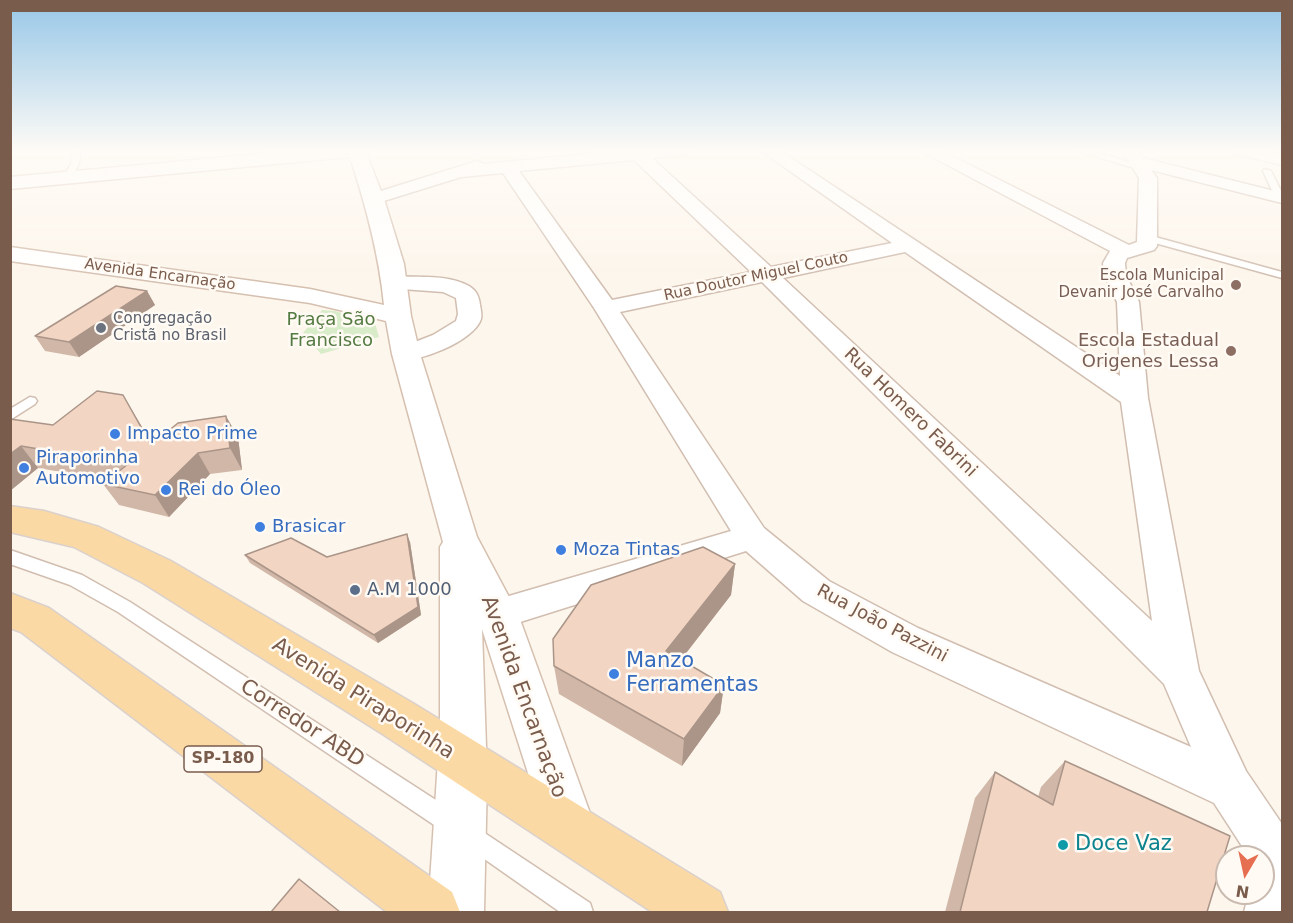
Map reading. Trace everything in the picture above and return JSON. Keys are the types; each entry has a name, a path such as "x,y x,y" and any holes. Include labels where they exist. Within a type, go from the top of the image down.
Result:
{"main road":[{"name":"Avenida Piraporinha","path":"10,519 44,525 86,537 157,572 569,826 700,912"},
{"name":"SP-180","path":"10,610 34,621 432,912"}],"street":[{"path":"372,193 396,283 398,316"},
{"path":"374,198 390,193"},
{"name":"Rua João Pazzini","path":"526,193 606,308 752,537 816,591 905,640 1230,787"},
{"name":"Rua Homero Fabrini","path":"680,193 1179,672"},
{"path":"830,193 1134,398"},
{"path":"1011,193 1125,251"},
{"path":"1148,193 1147,246 1125,251 1118,255 1114,263 1115,274 1128,303 1134,398 1179,672 1230,787 1282,860 1269,912"},
{"path":"1266,193 1281,197"},
{"name":"Rua Doutor Miguel Couto","path":"606,308 907,246"},
{"name":"Avenida Encarnação","path":"10,254 310,296 398,316 406,354 459,537 498,614 569,826"},
{"name":"Avenida Encarnação","path":"310,296 396,283 462,290 467,295 470,318 466,326 457,333 406,354"},
{"name":"Avenida Encarnação","path":"456,912 462,830 464,679 459,537"},
{"path":"498,614 752,537"}],"lane":[{"path":"1148,238 1282,275"},
{"path":"10,416 30,401"},
{"name":"Corredor ABD","path":"10,557 76,580 124,607 582,912"}],"green space":[{"name":"Praça São Francisco","path":"322,310 335,311 375,323 379,337 321,354 303,333"}],"building":[{"path":"116,286 147,291 69,342 35,336"},
{"path":"97,391 123,395 151,445 178,423 226,416 230,448 198,453 155,495 103,484 128,464 21,446 10,454 10,419 53,425"},
{"name":"A.M 1000","path":"407,534 418,607 374,635 245,555 291,538 327,557"},
{"name":"Manzo Ferramentas","path":"703,547 735,564 666,651 724,685 684,739 554,666 553,639 591,585"},
{"name":"Doce Vaz","path":"1065,761 1230,836 1227,845 1215,845 1215,886 1207,912 960,912 995,772 1053,805"},
{"path":"299,879 340,912 271,912"}],"place":[{"name":"Escola Municipal Devanir José Carvalho","path":"1236,285"},
{"name":"Congregação Cristã no Brasil","path":"101,328"},
{"name":"Escola Estadual Origenes Lessa","path":"1231,351"},
{"name":"Impacto Prime","path":"115,434"},
{"name":"Piraporinha Automotivo","path":"24,468"},
{"name":"Rei do Óleo","path":"166,490"},
{"name":"Brasicar","path":"260,527"},
{"name":"Moza Tintas","path":"561,550"},
{"name":"A.M 1000","path":"355,590"},
{"name":"Manzo Ferramentas","path":"614,674"},
{"name":"Doce Vaz","path":"1063,845"}]}
